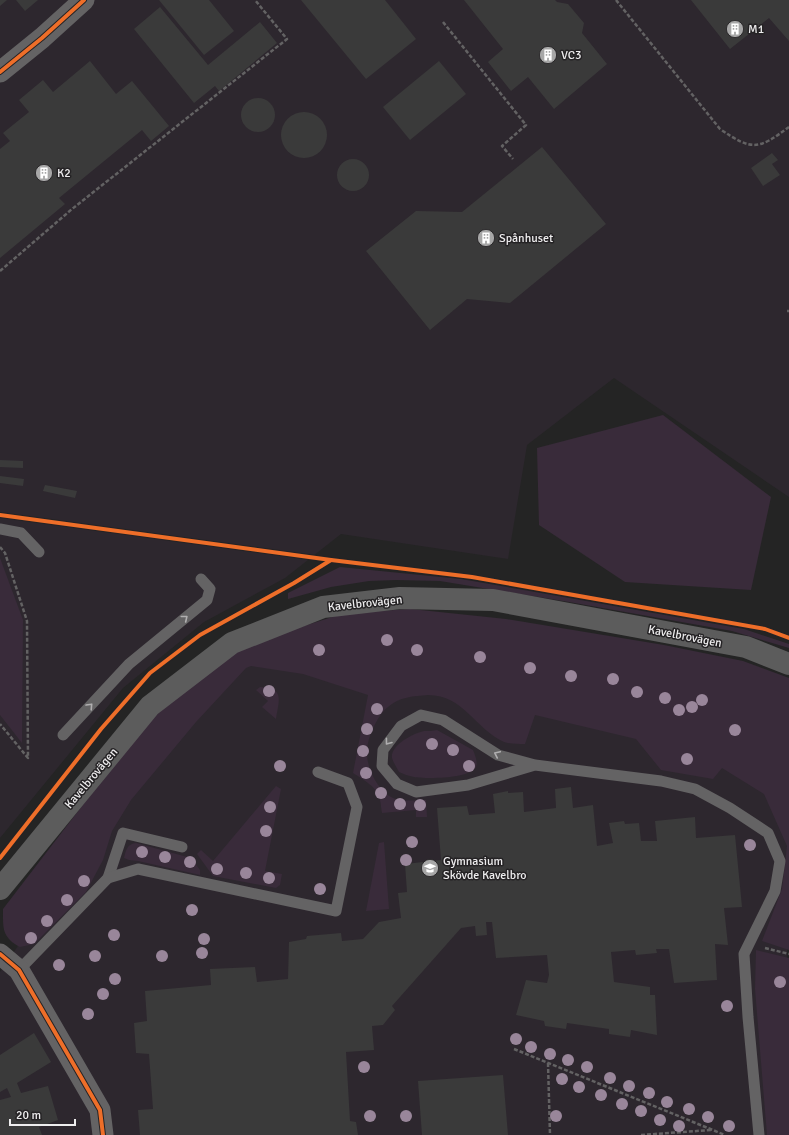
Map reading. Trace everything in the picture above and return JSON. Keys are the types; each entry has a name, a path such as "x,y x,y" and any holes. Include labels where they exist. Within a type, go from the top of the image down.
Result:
{"main road":[{"name":"Kavelbrovägen","path":"0,890 150,706 232,643 323,607 400,598 493,600 746,648 789,664"}],"street":[{"path":"0,72 42,38 84,0"},
{"path":"0,954 18,970 100,1110 103,1135"}],"lane":[{"path":"0,529 21,533 39,552"},
{"path":"63,735 129,664 207,600 210,589 201,579"},
{"path":"534,765 468,785 416,792 398,784 382,766 382,750 401,726 421,715 442,720 498,755 534,765 661,781 695,789 730,808 768,834 780,861 775,891 744,954 748,1017 759,1135"},
{"path":"108,878 138,869 336,911 357,807 348,784 318,772"},
{"path":"18,970 108,878 123,833 182,847"}],"path":[{"path":"0,271 72,209 287,39 255,0"},
{"path":"616,0 720,128 737,140 748,144 760,145 772,140 789,127"},
{"path":"443,22 526,125 502,146 512,159"},
{"path":"0,547 5,553 27,621 28,758 0,724"},
{"path":"749,943 789,954"},
{"path":"514,1049 725,1135"},
{"path":"548,1063 550,1135"},
{"path":"641,1135 711,1130"}],"shaded area":[{"path":"0,0 789,0 789,497 614,378 527,445 508,559 341,534 285,578 204,622 123,688 0,838"},
{"path":"663,415 771,497 751,590 625,582 539,525 537,448"},
{"path":"0,558 23,620 22,743 0,715"},
{"path":"340,567 461,579 744,629 789,644 789,648 732,631 440,581 369,581 331,587 288,599 288,593"},
{"path":"411,609 506,619 664,645 743,661 789,678 789,950 762,941 782,889 787,846 764,794 722,768 713,779 661,770 636,739 535,715 525,744 506,743 494,736 460,706 451,701 440,696 417,696 397,701 384,710 380,715 368,741 367,753 371,772 378,785 393,798 405,800 426,800 427,817 416,817 416,810 382,813 379,795 373,787 353,773 368,695 303,674 251,666 246,668 196,722 131,800 112,831 103,860 86,892 34,944 20,947 10,940 5,932 3,909 82,806 150,721 189,685 239,651 291,630 345,613"},
{"name":"Gymnasium Skövde Kavelbro","path":"252,652 527,671 767,776 789,842 789,894 781,1135 0,1135 0,972 106,818"},
{"path":"260,687 268,688 277,693 279,701 276,719 262,707 268,701 256,690"},
{"path":"437,730 473,750 477,765 476,767 472,771 465,774 437,778 420,778 399,772 392,758 392,753 399,744 420,732"},
{"path":"276,786 281,789 265,871 282,874 280,885 276,888 213,876 197,854 201,850 213,861"},
{"path":"384,842 389,909 366,911 379,843"},
{"path":"136,843 191,858 200,870 200,875 124,858 126,850 129,846"},
{"path":"756,950 789,958 789,1135 767,1135 755,989"}],"building":[{"path":"0,0 7,0 0,6"},
{"path":"16,0 38,0 25,11"},
{"path":"159,0 209,0 234,31 204,55"},
{"path":"301,0 385,0 416,39 366,79"},
{"name":"VC3","path":"464,0 555,0 557,2 568,4 584,23 582,33 607,64 554,109 528,77 511,91 488,62 503,49"},
{"name":"M1","path":"691,0 789,0 789,41 769,18 730,49"},
{"path":"160,7 208,65 260,22 277,43 219,91 215,86 194,103 134,29"},
{"name":"K2","path":"90,61 116,94 132,81 169,126 151,141 142,130 59,198 65,204 0,258 0,149 10,141 3,133 29,112 19,100 43,80 53,92"},
{"path":"439,61 466,94 410,140 383,107"},
{"path":"258,98 270,103 275,115 270,127 258,132 246,127 241,115 246,103"},
{"path":"309,112 321,118 326,126 326,144 321,152 313,157 299,158 287,152 282,144 281,130 287,118 295,113"},
{"name":"Spånhuset","path":"542,147 606,224 510,303 467,299 430,330 366,251 416,211 462,212"},
{"path":"772,153 778,160 772,164 780,175 763,186 751,168"},
{"path":"350,159 356,159 366,166 369,175 368,181 362,188 356,191 350,191 340,184 337,178 337,172 344,162"},
{"path":"0,460 23,461 23,468 0,467"},
{"path":"0,476 24,479 23,486 0,483"},
{"path":"45,485 77,491 75,498 43,491"},
{"path":"571,787 573,808 593,805 597,846 613,843 609,823 624,821 625,824 639,823 641,841 657,841 655,821 695,817 696,838 735,835 742,907 724,908 728,945 715,944 717,980 674,983 669,949 656,949 657,953 636,955 635,950 611,952 614,982 650,987 650,995 655,995 657,1035 631,1030 630,1037 609,1034 609,1029 567,1023 566,1029 545,1026 544,1021 516,1015 526,980 547,983 549,975 547,955 496,958 492,922 486,922 487,935 476,936 475,926 461,928 392,1006 395,1010 383,1025 372,1026 374,1050 346,1052 350,1121 356,1122 358,1135 140,1135 138,1110 153,1109 149,1054 136,1053 134,1023 147,1021 145,991 211,985 210,969 255,967 257,982 288,979 289,942 306,939 307,936 341,933 342,941 363,939 379,922 401,918 398,893 407,892 405,864 441,860 437,808 467,806 469,815 495,813 493,794 508,791 508,793 523,792 524,812 556,808 555,789"},
{"path":"34,1033 51,1062 17,1083 21,1093 48,1086 58,1120 39,1127 42,1135 0,1135 0,1100 11,1097 7,1088 0,1092 0,1055"},
{"path":"503,1075 508,1135 422,1135 418,1081"}],"cycle path":[{"path":"0,72 42,38 84,0"},
{"path":"0,515 331,560 472,577 765,629 789,638"},
{"path":"0,858 101,729 150,673 200,635 294,583 331,560"},
{"path":"0,954 19,970 100,1110 103,1135"}],"place":[{"name":"M1","path":"735,29"},
{"name":"VC3","path":"548,55"},
{"name":"K2","path":"44,173"},
{"name":"Spånhuset","path":"486,238"},
{"name":"Gymnasium Skövde Kavelbro","path":"430,868"}]}
